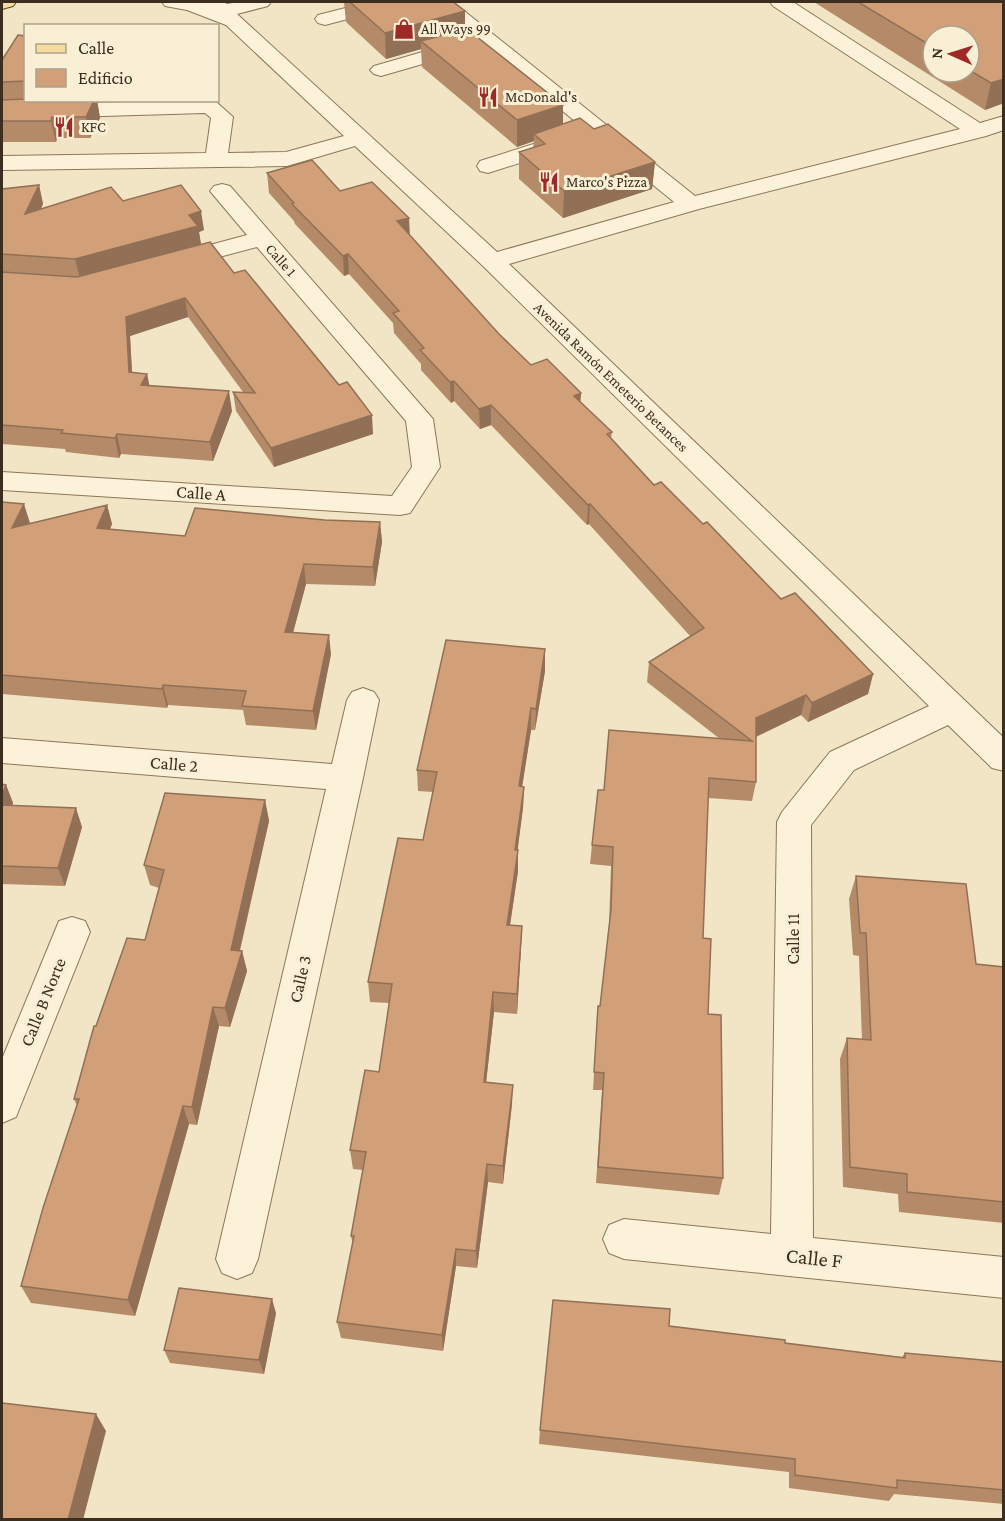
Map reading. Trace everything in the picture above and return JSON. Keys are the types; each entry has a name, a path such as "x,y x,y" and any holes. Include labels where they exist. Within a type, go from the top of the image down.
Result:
{"main road":[{"path":"2,3 6,2"}],"street":[{"path":"171,2 222,11 261,2"},
{"path":"325,19 390,2"},
{"path":"441,2 691,204"},
{"path":"780,2 978,130"},
{"name":"Avenida Ramón Emeterio Betances","path":"222,11 492,261 1004,759"},
{"path":"381,70 489,39"},
{"path":"2,112 210,106 222,117 216,160"},
{"path":"492,261 691,204 1004,122"},
{"path":"488,166 600,129"},
{"path":"2,163 287,159 360,138"},
{"path":"222,191 262,238"},
{"name":"Calle 1","path":"149,269 262,238 419,419 426,467 400,506"},
{"name":"Calle A","path":"2,481 400,506"},
{"name":"Calle 3","path":"237,1259 363,700"},
{"name":"Calle 11","path":"792,1256 794,822 842,761 952,709"},
{"name":"Calle 2","path":"2,750 346,778"},
{"name":"Calle B Norte","path":"2,1106 72,932"},
{"name":"Calle F","path":"624,1239 1004,1278"}],"building":[{"path":"350,2 453,2 465,11 385,33"},
{"path":"858,2 1004,2 1004,79 991,83 981,77 981,24 921,24 921,40"},
{"path":"467,29 563,105 517,120 421,41"},
{"path":"18,35 24,36 24,81 2,82 2,60"},
{"path":"2,100 93,102 86,117 52,117 51,121 2,121"},
{"path":"580,118 594,129 608,124 655,162 564,191 519,152 545,144 534,134"},
{"path":"312,160 340,191 372,182 409,218 397,221 499,334 531,365 547,359 581,393 574,396 612,432 607,434 654,485 661,482 703,524 707,522 781,599 795,593 873,674 812,703 806,695 756,718 756,782 709,778 703,938 711,939 708,1014 721,1015 723,1178 598,1167 604,1073 594,1072 598,1006 600,1006 611,910 613,847 592,845 598,790 604,790 609,730 752,741 649,662 704,628 590,504 588,505 491,405 479,409 454,381 450,382 420,350 424,348 393,313 399,311 348,254 343,256 292,204 294,203 267,173"},
{"path":"39,185 25,214 111,187 123,201 181,185 201,211 189,215 198,226 75,259 2,254 2,189"},
{"path":"210,242 234,273 245,270 339,385 347,382 372,415 271,448 233,392 255,393 185,298 126,317 129,372 147,374 141,385 229,391 210,442 117,434 115,438 61,433 63,430 2,425 2,272 77,277"},
{"path":"2,502 24,504 12,528 107,505 97,528 185,536 195,508 325,520 380,522 373,567 304,564 285,632 329,635 313,711 242,706 246,691 163,685 162,689 2,675"},
{"path":"446,640 545,649 536,709 531,708 519,786 524,787 507,925 522,926 517,994 493,992 484,1082 513,1085 503,1166 487,1164 476,1251 456,1249 442,1335 337,1322 354,1236 351,1236 366,1152 350,1150 365,1070 379,1072 392,984 368,982 398,838 423,840 437,772 417,770"},
{"path":"2,784 6,785 2,796"},
{"path":"165,793 265,800 231,950 242,951 225,1008 213,1007 192,1107 183,1106 128,1300 21,1286 43,1208 79,1099 74,1099 94,1026 96,1026 127,938 145,940 164,870 144,865"},
{"path":"2,805 76,808 58,868 2,866"},
{"path":"856,876 966,884 976,964 1004,967 1004,1202 907,1192 907,1174 850,1167 847,1038 871,1040 866,933 860,933"},
{"path":"179,1288 272,1299 259,1360 164,1350"},
{"path":"553,1300 670,1309 669,1326 785,1340 785,1343 905,1358 905,1353 1004,1362 1004,1490 897,1480 897,1488 795,1475 795,1459 540,1430"},
{"path":"2,1403 96,1414 68,1520 2,1520"}],"place":[{"name":"All Ways 99","path":"404,29"},
{"name":"McDonald's","path":"488,97"},
{"name":"KFC","path":"64,127"},
{"name":"Marco's Pizza","path":"549,182"}]}
